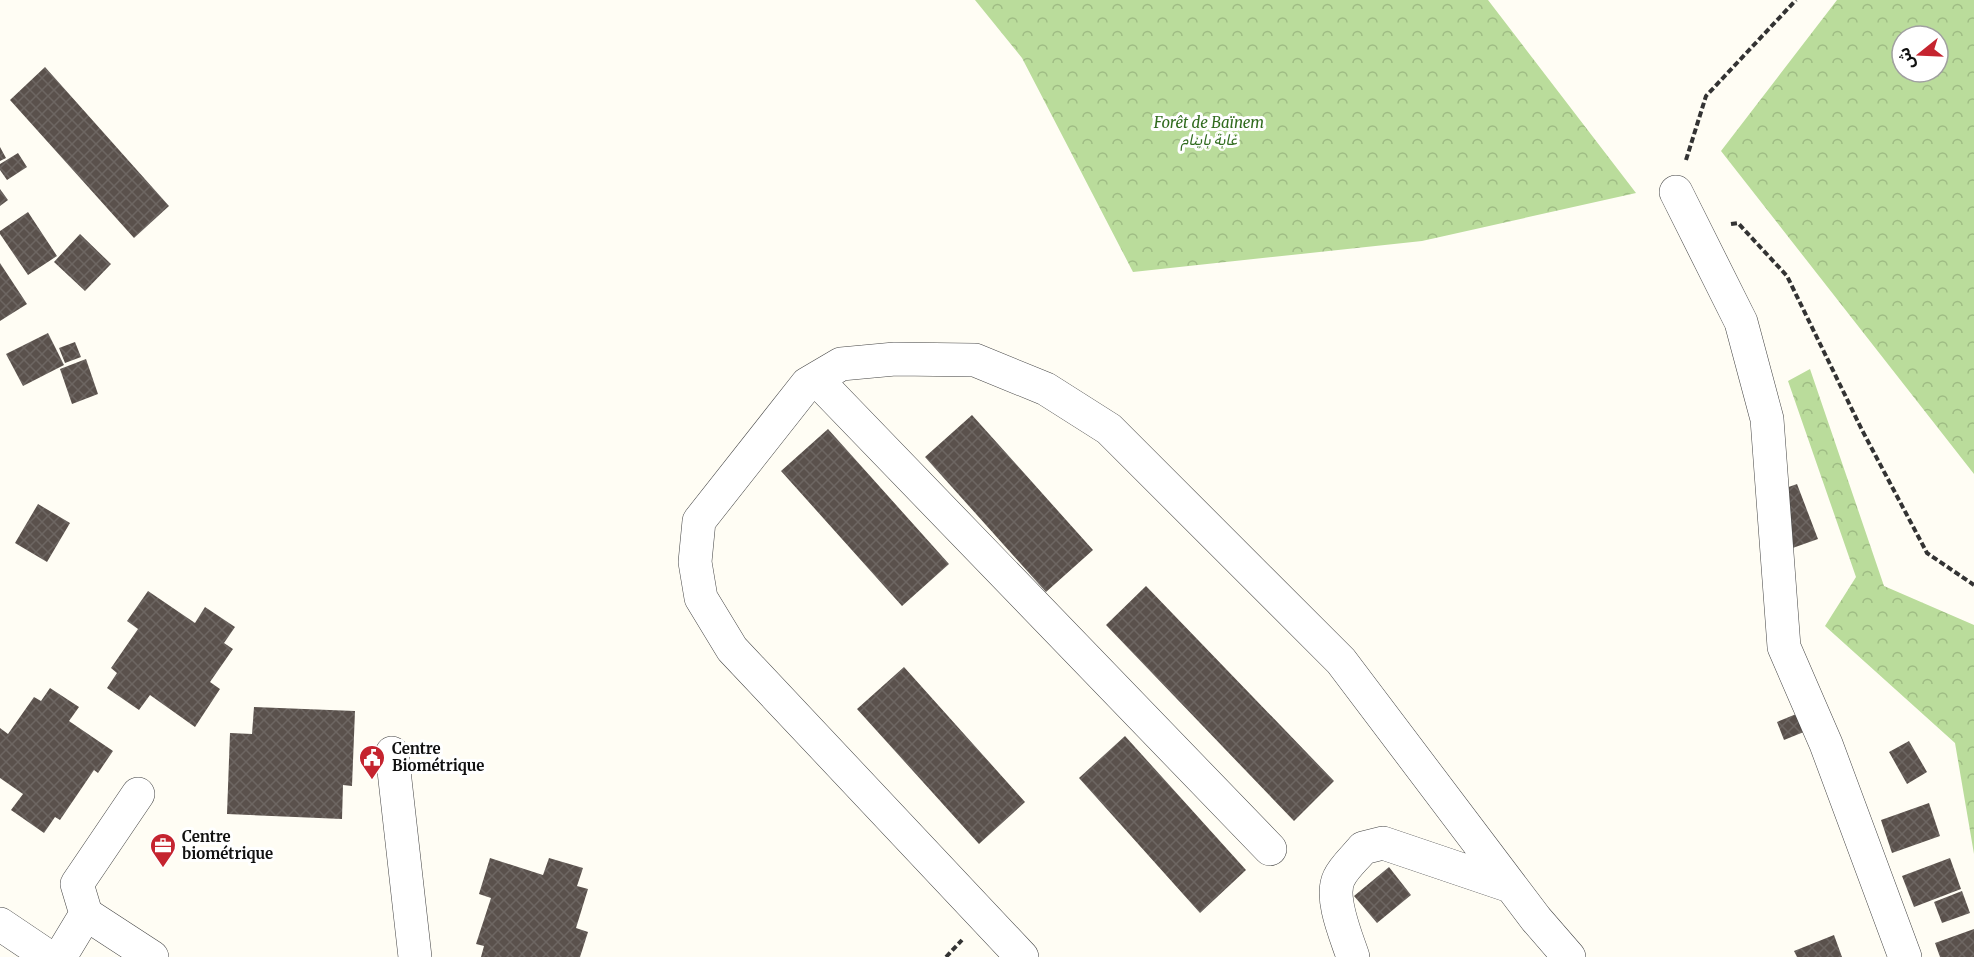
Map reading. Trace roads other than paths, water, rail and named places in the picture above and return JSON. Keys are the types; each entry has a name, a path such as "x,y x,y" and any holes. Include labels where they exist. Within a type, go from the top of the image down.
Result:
{"street":[{"path":"1676,192 1741,322 1767,418 1785,647 1826,744 1905,957"},
{"path":"1022,957 732,649 701,598 695,562 699,521 807,384 842,364 895,359 975,360 1046,389 1109,429 1341,662 1510,886 1569,957"},
{"path":"816,379 1270,849"},
{"path":"392,753 415,957"},
{"path":"138,794 77,884 86,914 152,957"},
{"path":"1353,957 1340,918 1337,896 1338,879 1363,848 1383,843 1510,886"},
{"path":"60,957 86,914"},
{"path":"0,924 49,957"}],"place":[{"name":"Centre Biométrique","path":"372,781"},
{"name":"Centre biométrique","path":"163,869"}],"park label":[{"name":"Forêt de Baïnem غابة باينام","path":"1209,132"}]}
